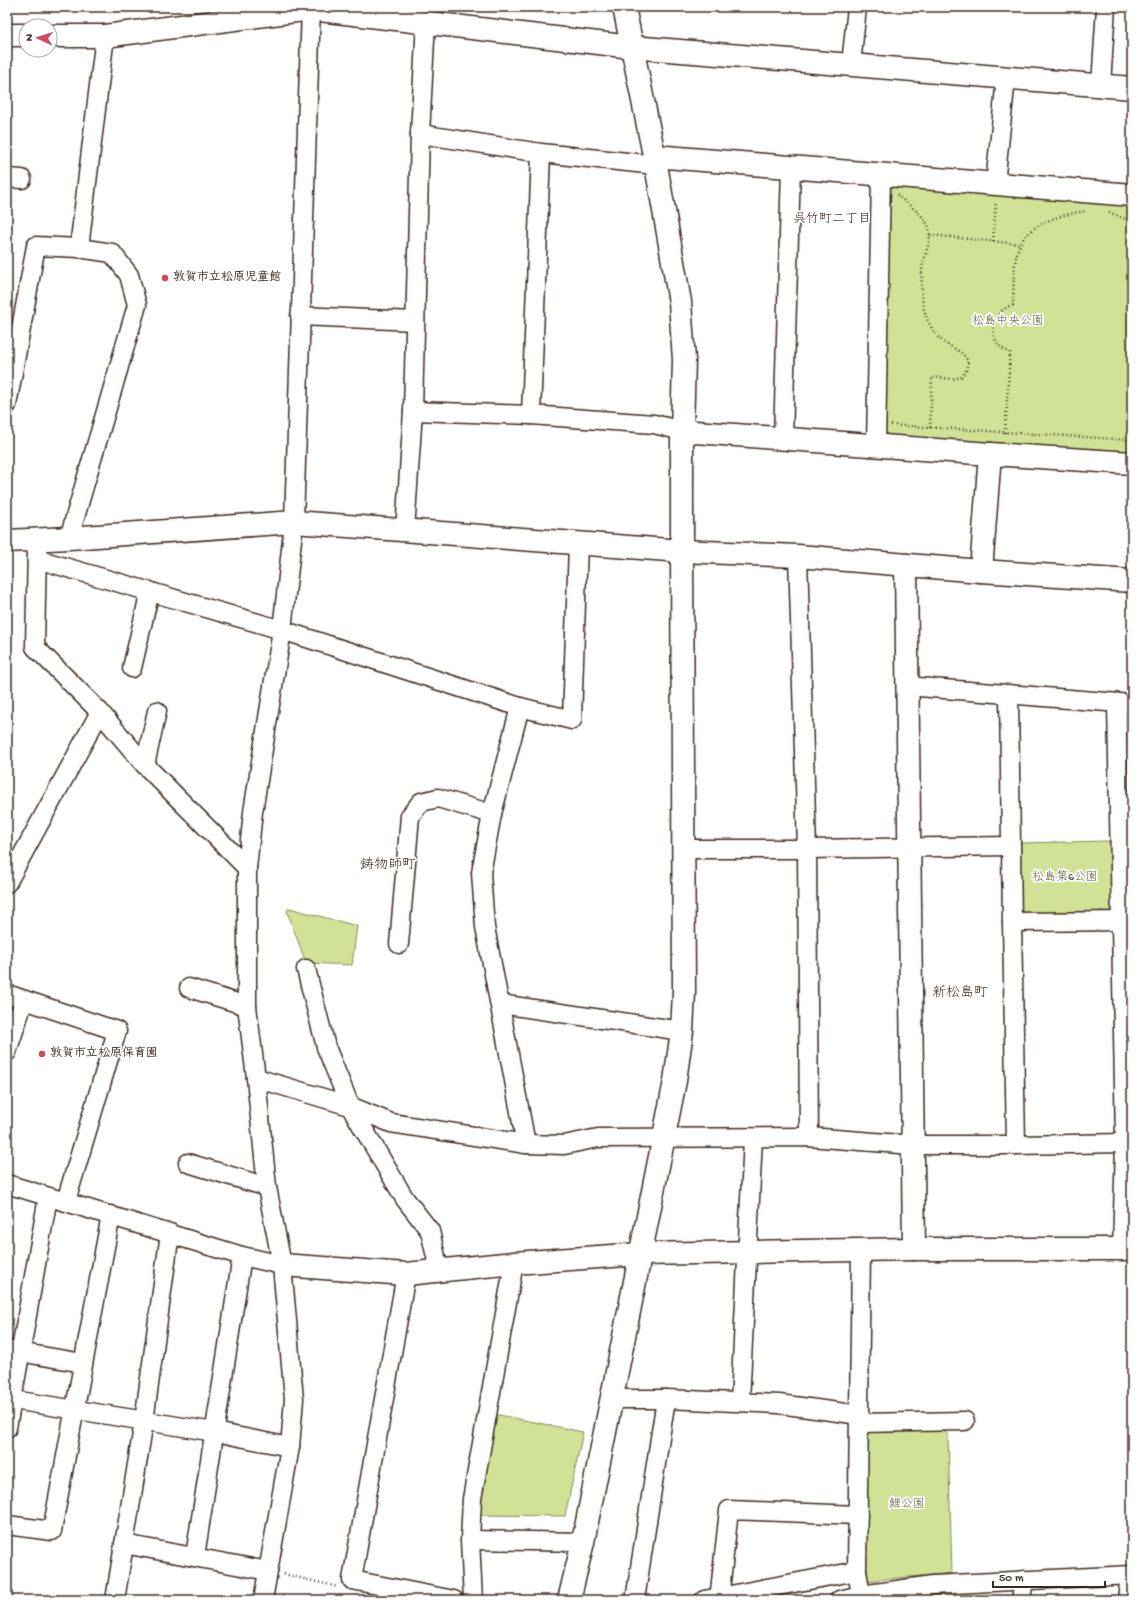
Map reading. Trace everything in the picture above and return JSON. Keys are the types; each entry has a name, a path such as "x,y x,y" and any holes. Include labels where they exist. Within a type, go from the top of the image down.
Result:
{"street":[{"path":"569,1600 583,1542 675,1081 682,1031 684,992 682,431 684,360 680,302 655,161 624,7"},
{"path":"851,65 857,7"},
{"path":"1100,85 1106,7"},
{"path":"58,36 105,36 311,8 632,47 1132,88"},
{"path":"263,1600 290,1447 294,1399 282,1265 266,1187 256,1078 247,1006 246,868 253,812 282,630 294,522 311,8"},
{"path":"405,531 413,411 420,134 426,22"},
{"path":"7,35 18,35"},
{"path":"79,248 105,36"},
{"path":"995,193 1006,78"},
{"path":"420,134 541,153 791,168 880,175 995,193 1132,195"},
{"path":"531,415 541,153"},
{"path":"783,439 791,168"},
{"path":"876,446 880,175"},
{"path":"7,405 36,246 79,248 112,253 129,275 137,305 69,538"},
{"path":"300,316 415,321"},
{"path":"413,411 531,415 654,424 682,431 876,446 1132,463"},
{"path":"981,571 990,454"},
{"path":"37,549 69,538 294,522 578,544 682,551 798,556 981,571 1132,581"},
{"path":"7,541 37,549 150,591 282,630 520,707 572,720 578,544"},
{"path":"37,549 35,647 100,712 145,765 246,868"},
{"path":"798,556 807,849 809,1137"},
{"path":"906,565 906,686 910,846 914,1249"},
{"path":"132,668 150,591"},
{"path":"7,1184 242,1256 282,1265 406,1274 514,1263 640,1254 914,1249 1127,1249 1124,1143 1126,921 1124,703 906,686"},
{"path":"1009,695 1010,846 1016,1145"},
{"path":"520,707 492,814 481,873 485,927 526,1144"},
{"path":"145,765 157,711"},
{"path":"7,883 100,712"},
{"path":"399,944 410,816 421,802 438,798 492,814"},
{"path":"684,849 1010,846"},
{"path":"1012,922 1126,921"},
{"path":"306,969 326,1047 350,1106 405,1199 430,1231 439,1270"},
{"path":"189,988 247,1006"},
{"path":"7,994 117,1031 66,1201"},
{"path":"7,1052 24,1000"},
{"path":"500,1004 682,1031"},
{"path":"256,1078 350,1106 391,1123 526,1144 564,1145 598,1138 809,1137 913,1145 1124,1143"},
{"path":"740,1402 746,1252 753,1138"},
{"path":"188,1163 266,1187"},
{"path":"7,1428 14,1350 48,1197"},
{"path":"7,1525 52,1531 111,1215"},
{"path":"115,1600 144,1421 170,1233"},
{"path":"861,1251 858,1515 858,1571 861,1595"},
{"path":"195,1556 242,1256"},
{"path":"473,1600 470,1540 472,1499 514,1263"},
{"path":"406,1274 352,1580 454,1600"},
{"path":"14,1350 83,1363"},
{"path":"612,1398 779,1404 860,1419 965,1421"},
{"path":"636,1600 666,1399"},
{"path":"9,1400 215,1432 290,1447"},
{"path":"858,1515 729,1510 714,1599 858,1571"},
{"path":"470,1540 583,1542"},
{"path":"124,1544 195,1556 268,1571"},
{"path":"839,1600 861,1595 931,1593 1024,1580 1131,1575 1127,1600"},
{"path":"1021,1600 1024,1580"}],"path":[{"path":"894,193 927,223 930,235 922,269 922,292 925,311 934,331 940,339 965,355 968,362 966,371 961,377 952,379 932,377 930,428"},
{"path":"993,241 995,193"},
{"path":"1005,433 1010,352 1001,348 998,344 994,334 994,325 996,317 1001,310 1013,305 1016,260 1020,244 1030,232 1044,223 1088,210"},
{"path":"1104,211 1132,222"},
{"path":"930,235 1020,244"},
{"path":"891,425 1132,440"},
{"path":"268,1571 342,1588 352,1580"}],"green space":[{"name":"松島中央公園","path":"891,185 1132,204 1132,455 888,439 883,431 886,191"},
{"name":"松島第6公園","path":"1108,841 1110,844 1111,908 1106,914 1027,916 1020,911 1020,843"},
{"path":"289,908 357,926 352,965 306,963 287,911"},
{"path":"494,1414 583,1432 565,1516 476,1515"},
{"name":"鯉公園","path":"943,1430 948,1435 952,1573 865,1581 867,1431"}],"place":[{"name":"敦賀市立松原児童館","path":"165,278"},
{"name":"敦賀市立松原保育園","path":"42,1054"}],"district":[{"name":"呉竹町二丁目","path":"832,219"},
{"name":"鋳物師町","path":"388,865"},
{"name":"新松島町","path":"960,993"}]}
